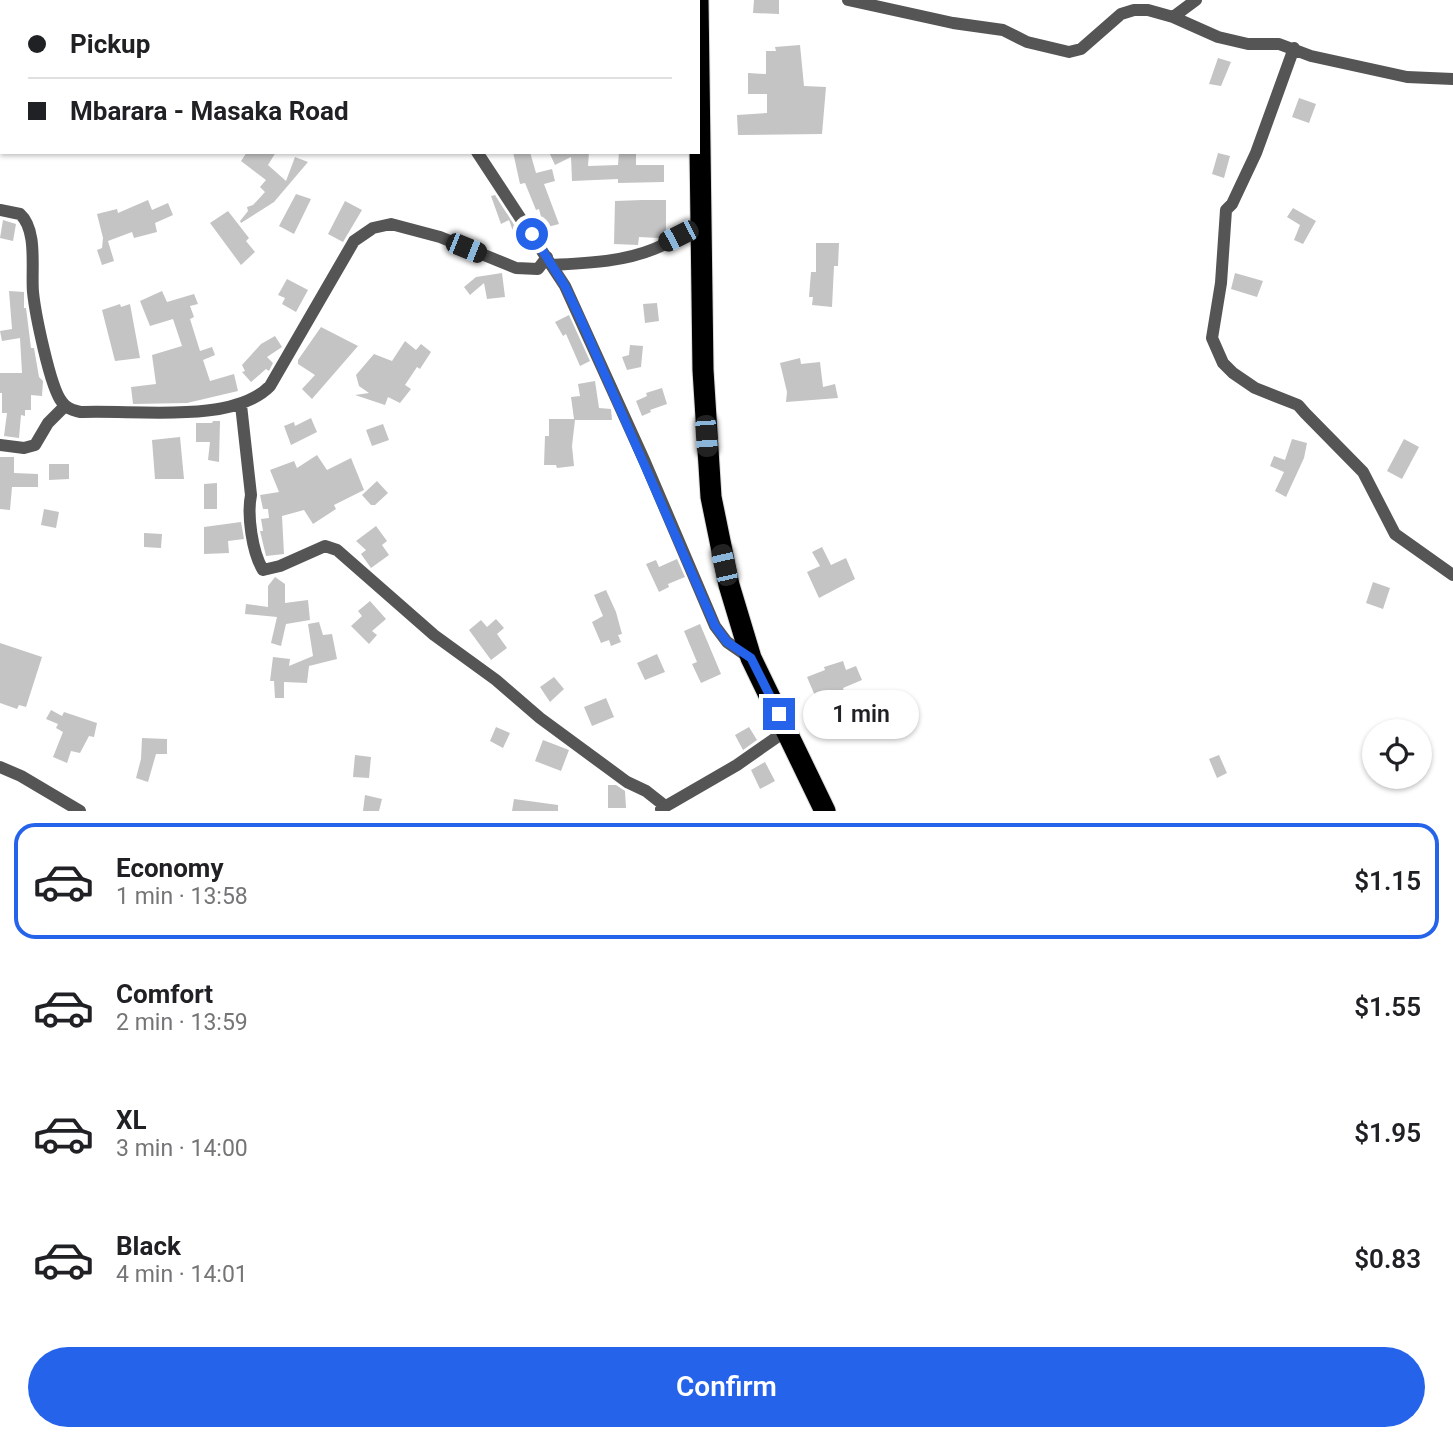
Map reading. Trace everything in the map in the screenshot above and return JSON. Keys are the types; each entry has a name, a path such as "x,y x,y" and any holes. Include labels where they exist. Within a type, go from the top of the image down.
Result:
{"highway":[{"path":"700,90 703,370 711,497 729,585 751,658 825,811"}],"street":[{"path":"848,0 953,23 1003,30 1027,41 1069,52 1081,50 1121,14 1148,10 1173,17 1218,37 1248,44 1279,44 1311,56 1407,77 1453,79"},
{"path":"1173,17 1196,0"},
{"path":"1294,48 1256,153 1232,204 1226,210 1213,345 1223,363 1244,383 1298,405 1363,472 1395,534 1453,575"},
{"path":"478,154 550,261 587,332 710,617 727,642 751,658"},
{"path":"0,209 20,214 28,225 35,307 53,382 65,406 80,412 179,412 241,405 260,396 270,386 354,241 373,228 391,223 410,228 525,270 538,269 550,261 606,262 626,257 653,249 703,224"},
{"path":"241,405 251,495 248,509 257,558 263,570 280,566 325,546 337,550 434,635 496,680 540,718 627,782 646,791 662,809 737,765 786,730"},
{"path":"0,445 24,448 35,445 48,423 65,406"},
{"path":"0,767 21,776 80,811"}],"building":[{"path":"754,0 779,0 779,14 753,13"},
{"path":"800,45 804,86 826,87 822,134 738,135 737,115 767,113 767,94 748,94 748,73 766,74 766,51 776,51 775,47"},
{"path":"1218,58 1231,62 1221,86 1209,84"},
{"path":"1299,98 1316,104 1309,123 1292,117"},
{"path":"1218,153 1230,156 1224,178 1212,174"},
{"path":"246,154 275,154 268,165 286,181 295,157 308,162 274,202 241,223 248,211 247,207 253,205 265,192 260,187 266,180 241,161"},
{"path":"513,154 531,154 536,173 552,169 555,181 544,184 559,224 544,228 539,209 536,210 525,183 520,184"},
{"path":"550,154 589,154 588,166 618,165 619,154 636,154 636,165 664,165 664,182 618,183 618,179 572,181 571,157 555,165"},
{"path":"296,194 311,199 294,234 279,226"},
{"path":"495,195 527,245 519,248 509,220 501,224 491,196"},
{"path":"148,200 152,210 168,203 173,215 155,223 157,232 134,238 132,232 108,241 114,261 102,265 97,250 102,248 103,238 97,214 117,209 118,213"},
{"path":"666,200 666,234 658,238 639,237 638,245 614,244 615,201"},
{"path":"345,201 362,210 343,242 328,234"},
{"path":"1293,208 1316,221 1303,244 1294,240 1300,225 1287,217"},
{"path":"228,211 249,238 246,241 255,252 241,265 210,223"},
{"path":"3,220 16,224 13,241 0,238"},
{"path":"816,243 839,243 838,266 834,266 832,307 812,305 813,297 809,297 811,272 816,272"},
{"path":"502,273 505,297 487,299 484,283 470,295 464,287 476,277"},
{"path":"1235,273 1263,281 1257,297 1231,289"},
{"path":"287,279 308,290 296,312 282,304 285,298 278,295"},
{"path":"9,291 24,292 31,348 34,348 39,377 43,381 42,396 31,395 31,410 25,410 25,416 21,415 19,438 4,436 7,413 2,413 0,393 0,373 22,373 20,338 2,341 0,331 12,329"},
{"path":"162,291 167,302 194,294 198,304 190,306 194,317 190,319 200,351 212,347 215,355 203,360 210,381 234,374 238,391 187,403 133,404 131,387 156,384 152,355 182,346 173,319 150,326 140,301"},
{"path":"657,303 659,321 645,323 643,304"},
{"path":"120,304 121,307 130,304 140,358 115,361 102,310"},
{"path":"569,315 590,361 580,366 566,334 563,336 555,322"},
{"path":"321,327 358,346 312,399 302,389 315,375 298,364 298,360"},
{"path":"275,336 282,347 267,357 273,363 269,371 266,369 251,382 242,372 245,371 242,365 261,344"},
{"path":"405,341 416,350 421,344 431,352 405,385 411,389 400,403 388,397 385,405 355,395 369,393 359,386 356,375 374,354 392,361"},
{"path":"630,345 643,346 641,367 627,370 622,357 629,355"},
{"path":"800,358 801,364 820,362 823,387 835,384 838,398 786,402 787,392 780,363"},
{"path":"595,381 599,408 611,409 612,420 575,420 572,446 574,466 557,468 556,465 544,465 545,436 549,436 549,419 574,419 571,397 580,396 578,384"},
{"path":"662,388 667,404 642,416 636,401 647,396 646,393"},
{"path":"311,418 317,432 291,445 284,426 294,422 295,426"},
{"path":"220,421 219,462 208,460 210,442 196,442 196,423"},
{"path":"383,424 389,440 372,446 366,430"},
{"path":"180,437 184,479 155,479 152,440"},
{"path":"1292,439 1307,443 1304,458 1286,497 1275,491 1284,472 1270,466 1274,456 1285,460"},
{"path":"1404,439 1419,447 1402,479 1387,471"},
{"path":"317,455 327,470 351,458 364,490 334,505 336,509 313,524 304,510 282,516 284,554 266,556 260,531 263,531 261,519 269,518 268,509 263,509 260,495 279,492 270,470 294,461 297,468"},
{"path":"0,457 14,457 14,473 38,474 38,487 12,487 10,510 0,509"},
{"path":"49,464 69,464 69,479 49,480"},
{"path":"377,481 388,493 375,505 371,505 362,495"},
{"path":"217,483 217,509 204,509 204,484"},
{"path":"44,509 59,512 56,528 41,525"},
{"path":"241,522 244,539 228,541 229,553 204,554 204,527"},
{"path":"376,526 387,541 382,545 389,555 371,568 361,554 366,550 356,541"},
{"path":"144,533 162,534 161,548 144,547"},
{"path":"822,547 831,565 846,558 855,579 819,598 807,572 820,566 812,552"},
{"path":"677,559 685,577 668,584 669,587 659,592 646,564 656,560 659,567"},
{"path":"275,577 285,584 285,603 308,600 310,620 286,624 281,646 271,643 277,617 245,614 246,604 268,607 268,586"},
{"path":"1373,582 1390,588 1383,609 1366,603"},
{"path":"606,590 622,634 618,635 621,642 611,646 609,640 601,643 592,622 603,616 594,595"},
{"path":"370,601 386,619 372,631 377,635 369,644 351,626 362,616 358,611"},
{"path":"496,619 504,628 497,634 507,648 491,660 469,630 481,620 487,627"},
{"path":"319,622 323,635 332,634 337,659 309,666 307,683 284,682 284,698 275,698 274,681 270,681 273,657 290,659 289,666 313,656 308,624"},
{"path":"700,624 721,674 701,683 692,664 697,662 684,631"},
{"path":"0,643 42,657 26,707 19,705 17,709 0,703"},
{"path":"657,654 665,672 645,680 637,663"},
{"path":"843,661 846,670 856,666 862,680 843,688 846,698 821,710 807,677 825,670 824,667"},
{"path":"554,677 564,689 550,702 540,687"},
{"path":"606,698 614,717 592,726 584,707"},
{"path":"51,710 62,716 64,712 97,723 94,737 89,736 80,753 71,751 67,763 53,757 63,732 56,728 58,724 46,719"},
{"path":"496,727 510,733 503,748 490,741"},
{"path":"749,727 757,740 743,750 735,735"},
{"path":"142,738 167,739 167,754 156,754 148,782 136,778 141,759"},
{"path":"543,740 569,750 561,771 535,761"},
{"path":"355,755 371,757 369,778 353,777"},
{"path":"1219,755 1227,773 1217,778 1209,759"},
{"path":"765,762 775,781 760,789 751,770"},
{"path":"608,785 616,785 625,791 626,808 608,808"},
{"path":"365,795 382,799 379,811 363,811"},
{"path":"514,799 558,805 558,811 512,811"}],"route":[{"path":"532,234 565,286 581,320 715,626 727,642 751,658 779,714"}]}
